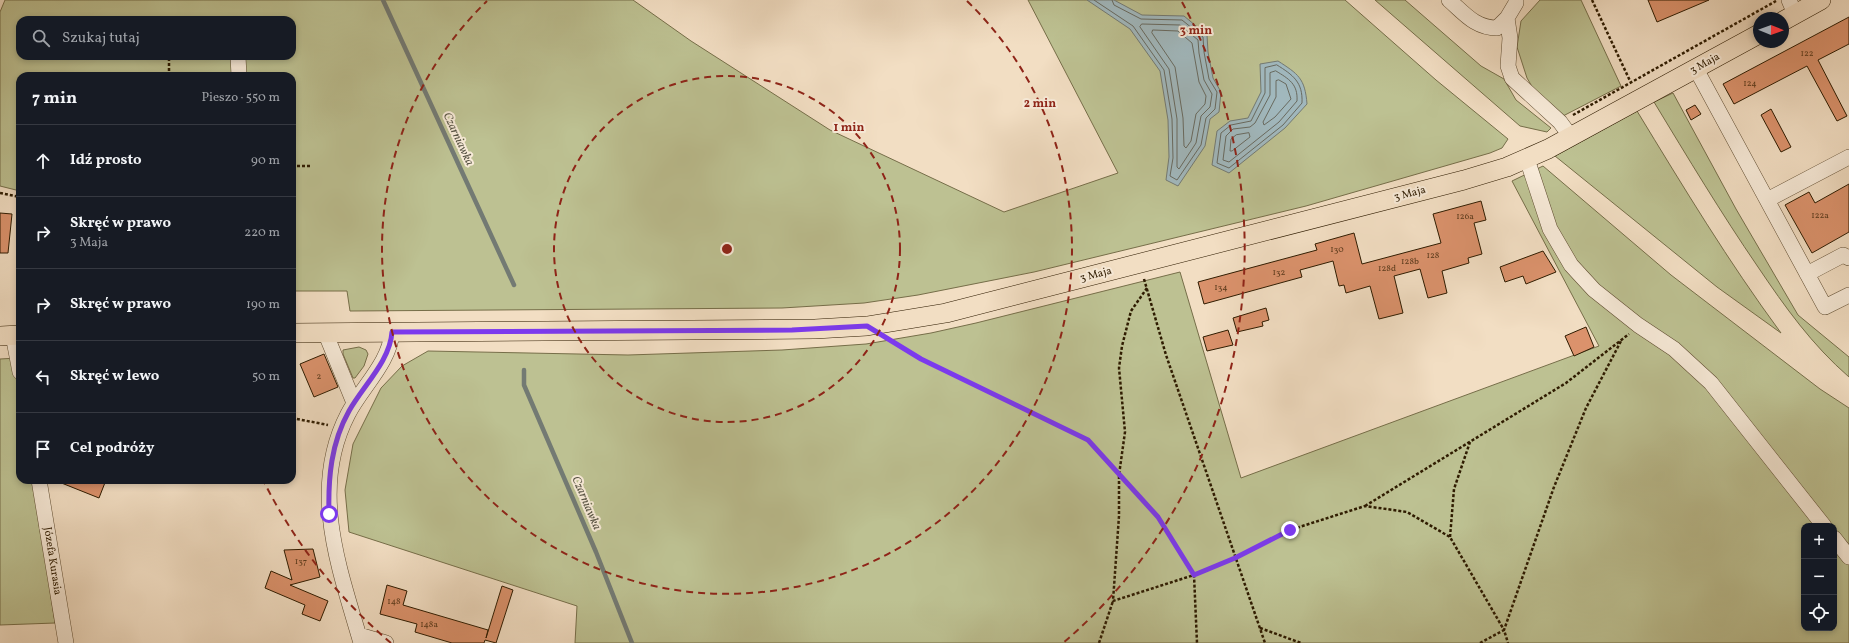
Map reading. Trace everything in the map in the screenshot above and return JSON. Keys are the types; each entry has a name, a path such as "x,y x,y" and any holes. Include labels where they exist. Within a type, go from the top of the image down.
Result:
{"main road":[{"path":"1789,12 1821,0"},
{"name":"3 Maja","path":"296,333 792,330 867,326 952,311 1464,180 1507,167 1571,137 1753,37"}],"street":[{"path":"1449,0 1475,23 1486,28 1497,28 1507,18 1517,1"},
{"path":"1507,18 1510,38 1508,66 1512,78 1560,122 1571,137"},
{"path":"238,60 239,72"},
{"path":"1696,69 1825,307 1849,294"},
{"path":"1767,200 1849,157"},
{"path":"1526,159 1550,229 1571,265 1594,290 1638,325 1674,349 1711,383 1822,523"},
{"path":"1807,274 1843,255 1849,258"},
{"path":"325,332 354,403"},
{"path":"386,643 360,639 335,551 329,514 332,458 340,429 354,403 390,346 392,332"},
{"path":"11,335 16,356"},
{"name":"Józefa Kurasia","path":"40,484 66,643"},
{"path":"1837,542 1849,557"}],"path":[{"path":"1592,0 1639,100"},
{"path":"1560,122 1778,0"},
{"path":"168,72 169,60"},
{"path":"296,166 312,166"},
{"path":"0,193 16,197"},
{"path":"1140,264 1166,355 1265,643"},
{"path":"1099,643 1113,601 1119,516 1119,475 1125,432 1119,368 1122,346 1131,311 1147,288"},
{"path":"1113,601 1194,575 1235,558 1290,530 1365,506 1566,383 1621,341 1638,325"},
{"path":"867,326 921,359 1088,440 1158,517 1194,575 1197,643"},
{"path":"1480,643 1504,630 1554,487 1571,444 1586,408 1621,341"},
{"path":"296,419 340,429"},
{"path":"1450,537 1454,489 1471,441"},
{"path":"1365,506 1407,512 1450,537 1504,630 1508,643"},
{"path":"1260,628 1301,643"}],"green space":[{"path":"5,0 633,0 691,41 830,130 1004,212 1118,173 1028,0 1345,0 1436,80 1508,139 1502,148 1490,153 1306,206 1034,272 918,295 864,303 782,308 350,311 347,291 296,291 296,72 16,72 16,190 0,186 0,12"},
{"path":"1375,0 1405,0 1481,66 1504,79 1516,100 1551,128 1547,132 1520,126"},
{"path":"1540,0 1581,0 1621,86 1563,116 1537,95 1527,78 1517,47 1521,21"},
{"path":"1673,93 1736,209 1798,315 1849,357 1849,377 1811,339 1789,311 1744,247 1705,185 1654,102"},
{"path":"1637,111 1689,196 1781,333 1717,287 1555,156"},
{"path":"1543,166 1671,275 1820,389 1849,408 1849,643 575,643 577,606 349,532 345,490 353,444 381,388 402,366 428,351 628,355 782,350 866,344 931,333 976,323 1180,272 1241,478 1599,346 1512,181"},
{"path":"359,347 366,350 368,354 364,366 355,378 353,378 343,354 343,350"},
{"path":"16,358 16,484 35,484 55,623 0,625 0,359"}],"water":[{"path":"1087,0 1114,0 1142,15 1184,16 1207,35 1208,52 1213,78 1221,92 1219,112 1210,119 1205,146 1178,186 1166,180 1169,157 1168,120 1160,71 1130,29"},
{"path":"1278,61 1295,73 1302,82 1307,104 1285,128 1229,173 1212,165 1217,131 1230,121 1248,118 1261,92 1260,64"}],"building":[{"path":"1648,0 1709,0 1657,22"},
{"path":"1849,17 1849,44 1818,60 1847,116 1837,121 1807,66 1734,104 1723,84"},
{"path":"1695,105 1701,114 1691,120 1686,110"},
{"path":"1771,109 1791,147 1781,152 1761,115"},
{"path":"1849,184 1849,232 1812,253 1785,205 1809,192 1815,203"},
{"path":"1481,201 1486,220 1474,223 1482,254 1468,258 1469,263 1442,271 1447,293 1428,298 1420,269 1394,276 1403,313 1379,319 1370,286 1346,293 1344,285 1339,286 1333,261 1300,270 1302,277 1204,304 1198,282 1317,250 1315,244 1354,233 1362,264 1441,243 1433,214"},
{"path":"0,213 12,214 8,253 0,253"},
{"path":"1543,251 1556,272 1526,284 1523,276 1505,282 1500,267"},
{"path":"1266,308 1269,320 1262,322 1263,326 1237,332 1233,318"},
{"path":"1586,327 1594,347 1574,356 1565,336"},
{"path":"1228,330 1233,345 1207,351 1203,337"},
{"path":"324,354 338,387 314,397 300,364"},
{"path":"64,484 104,484 99,498"},
{"path":"313,549 320,577 290,585 328,601 320,621 302,614 305,605 265,588 271,571 292,580 284,550"},
{"path":"387,585 407,591 403,605 488,630 486,638 502,586 513,590 496,643 485,640 484,643 452,643 415,632 417,624 380,614"}],"waterway":[{"name":"Czarniawka","path":"383,0 514,285"},
{"name":"Czarniawka","path":"524,370 524,385 596,552 632,643"}],"route":[{"path":"329,514 330,478 335,443 349,411 390,346 392,332 487,330 792,330 867,326 921,359 1088,440 1158,517 1194,575 1235,558 1290,530"}]}
